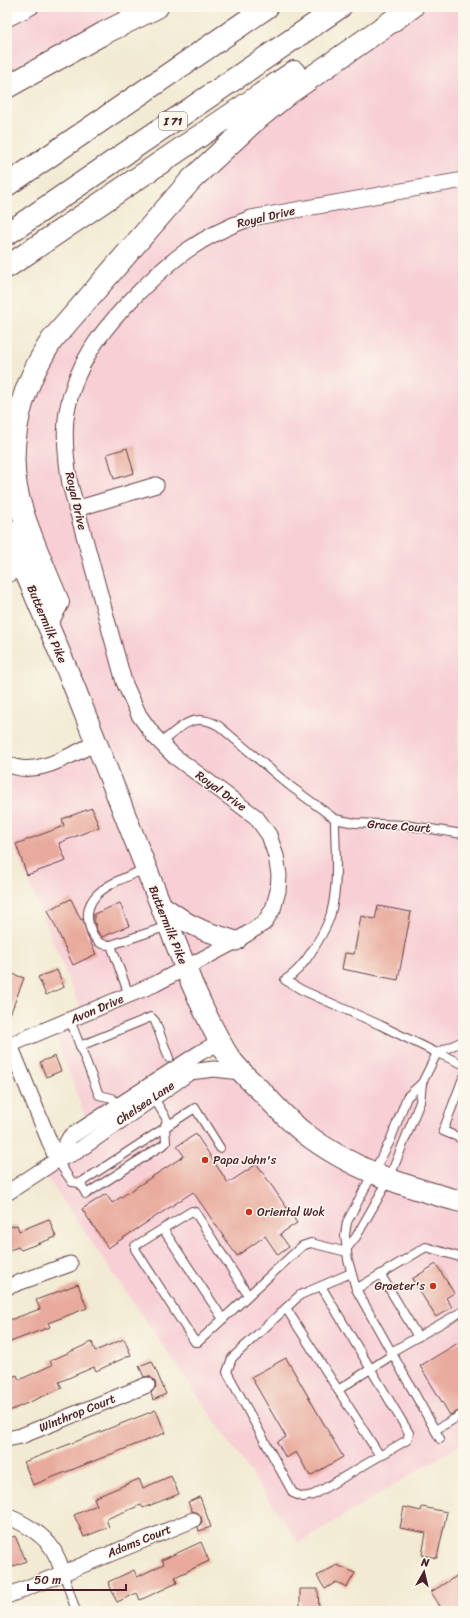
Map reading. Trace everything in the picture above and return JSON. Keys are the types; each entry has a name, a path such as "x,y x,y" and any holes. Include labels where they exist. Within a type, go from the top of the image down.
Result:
{"highway":[{"path":"7,87 104,33 157,7"},
{"path":"7,185 267,7"},
{"name":"I 71","path":"7,234 340,7"},
{"path":"7,267 390,7"},
{"path":"47,622 58,602 22,514 14,475 14,434 22,402 38,361 52,340 202,169 252,123 289,93 412,7"}],"main road":[{"name":"Buttermilk Pike","path":"7,529 15,568 47,622 160,904 176,923 186,969 204,1011 220,1042 240,1072 303,1132 333,1153 380,1176 431,1194 463,1202"}],"street":[{"path":"7,19 32,7"},
{"name":"Royal Drive","path":"186,969 236,942 264,923 273,909 278,891 279,875 276,856 268,835 256,817 174,756 161,743 139,715 124,682 70,484 66,458 65,431 67,411 75,381 93,344 115,316 171,261 206,237 230,225 251,218 463,180"},
{"path":"76,509 156,485"},
{"path":"7,763 24,769 39,768 96,743"},
{"path":"176,923 236,942"},
{"name":"Avon Drive","path":"9,1046 186,969"},
{"name":"Chelsea Lane","path":"57,1160 70,1137 201,1052 220,1042"},
{"path":"9,1046 57,1160"},
{"name":"Chelsea Lane","path":"7,1193 57,1160 76,1152 190,1072 214,1069 240,1072"},
{"path":"7,1288 70,1264"},
{"name":"Winthrop Court","path":"7,1439 21,1436 146,1385"},
{"path":"7,1516 23,1523 49,1543 58,1557 63,1572"},
{"name":"Adams Court","path":"7,1596 193,1520"}],"lane":[{"path":"161,743 182,725 194,720 211,722 219,726 290,786 335,818 336,884 331,914 318,941 308,957 294,975 285,980 302,990 463,1064"},
{"name":"Grace Court","path":"335,818 354,823 405,825 463,834"},
{"path":"146,869 103,888 92,901 88,916 89,924 97,942 103,945 110,945 176,923"},
{"path":"110,945 129,995"},
{"path":"80,1046 151,1017 156,1020 169,1058"},
{"path":"70,1020 99,1095 112,1098 118,1106"},
{"path":"348,1249 356,1237 380,1176 390,1141 407,1097 422,1083 437,1053 463,1041"},
{"path":"463,1078 443,1131 463,1139"},
{"path":"422,1083 420,1102 380,1176 347,1222 345,1235 351,1273 356,1289 440,1439"},
{"path":"80,1183 86,1194 166,1143 165,1126 167,1120 154,1098"},
{"path":"57,1160 72,1182 80,1183 165,1126 195,1108 220,1148"},
{"path":"248,1295 195,1212 192,1211 135,1246 135,1249 195,1342 198,1342 302,1246 310,1243 348,1249"},
{"path":"163,1229 223,1319"},
{"path":"356,1289 426,1248 463,1258"},
{"path":"321,1286 409,1433 407,1440 313,1495 303,1498 293,1493 227,1372 232,1358 300,1295 351,1273"},
{"path":"381,1274 418,1337"},
{"path":"286,1308 380,1456"},
{"path":"338,1390 392,1353 463,1311"},
{"path":"435,1430 463,1414"},
{"path":"63,1572 76,1611"}],"shaded area":[{"path":"7,7 161,7 7,87"},
{"path":"412,7 463,7 463,467 461,467 458,793 463,794 463,1443 299,1543 42,1170 190,1072 240,1072 220,1042 88,1126 53,1027 83,1014 7,830 7,774 96,743 17,492 28,383 191,180"}],"building":[{"path":"127,448 134,473 114,479 107,454"},
{"path":"92,808 99,827 59,843 66,861 27,875 16,844 64,826 62,819"},
{"path":"71,899 81,920 83,919 87,935 96,954 73,965 48,910"},
{"path":"120,903 129,926 102,937 97,931 94,914"},
{"path":"378,906 411,912 398,980 342,969 345,953 354,954 361,916 375,919"},
{"path":"57,970 64,987 46,995 38,977"},
{"path":"7,972 24,978 8,1020 7,1019"},
{"path":"55,1056 61,1071 46,1077 40,1062"},
{"path":"196,1134 228,1183 257,1164 297,1223 280,1234 289,1247 278,1255 265,1236 237,1256 193,1192 108,1248 82,1209 106,1194 112,1203 184,1156 177,1146"},
{"path":"49,1219 56,1237 21,1250 18,1247 7,1251 7,1228 17,1225 19,1231"},
{"name":"Graeter's","path":"436,1264 454,1293 446,1298 452,1307 436,1317 412,1279"},
{"path":"78,1284 87,1308 48,1323 50,1327 10,1342 7,1335 7,1321 40,1309 36,1300"},
{"path":"124,1339 131,1355 96,1371 94,1367 59,1382 62,1388 7,1412 7,1379 17,1375 19,1380 52,1365 50,1361 92,1342 95,1351"},
{"path":"463,1340 463,1409 450,1415 420,1366"},
{"path":"286,1358 343,1457 310,1476 296,1452 286,1458 277,1442 286,1437 251,1377"},
{"path":"152,1361 166,1394 153,1400 151,1393 156,1387 155,1381 149,1376 144,1377 139,1366"},
{"path":"156,1410 165,1433 33,1485 24,1462"},
{"path":"171,1476 179,1494 143,1508 141,1505 106,1519 109,1527 84,1537 74,1515 97,1505 94,1498 139,1479 143,1488"},
{"path":"200,1497 211,1527 199,1531 198,1527 202,1522 201,1517 198,1513 192,1511 188,1502"},
{"path":"404,1507 421,1511 422,1507 447,1512 437,1558 422,1555 426,1533 400,1528"},
{"path":"15,1536 26,1561 7,1569 7,1539"},
{"path":"201,1542 209,1561 175,1577 177,1583 140,1600 137,1593 117,1602 108,1582 134,1570 137,1577 164,1564 162,1560"},
{"path":"337,1565 355,1573 347,1587 336,1582 325,1589 317,1576"},
{"path":"463,1572 463,1611 443,1611 431,1592"},
{"path":"300,1589 318,1589 319,1611 300,1611"}],"place":[{"name":"Papa John's","path":"205,1160"},
{"name":"Oriental Wok","path":"249,1212"},
{"name":"Graeter's","path":"433,1286"}]}
